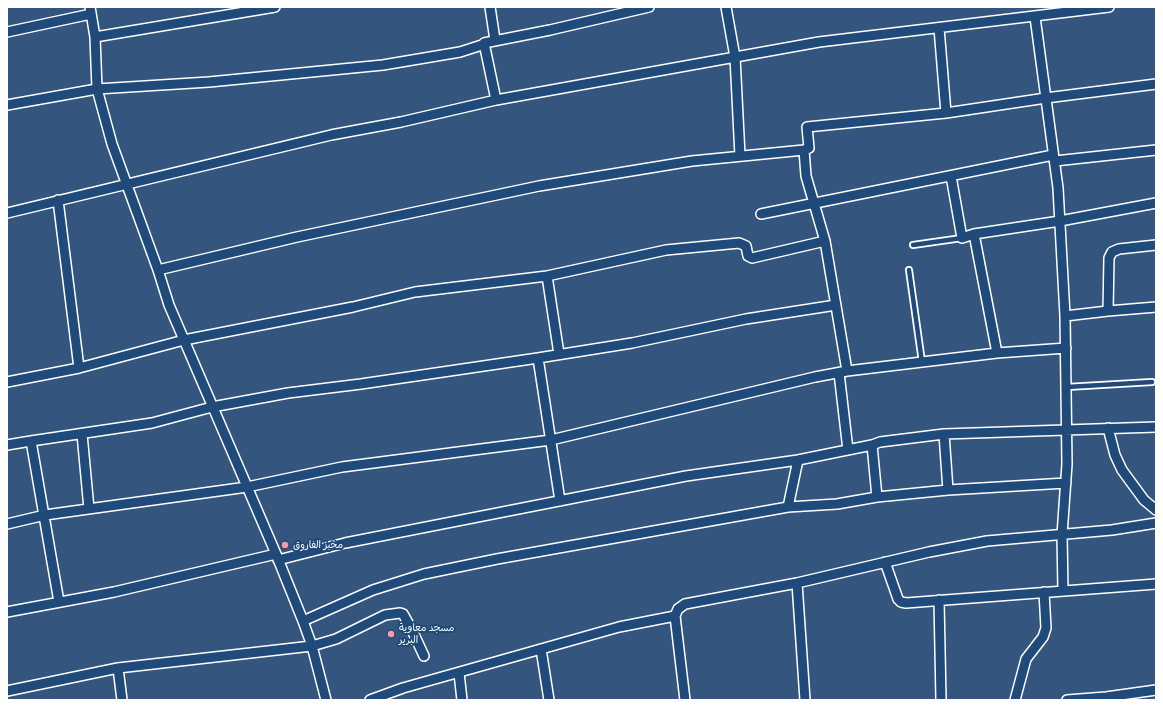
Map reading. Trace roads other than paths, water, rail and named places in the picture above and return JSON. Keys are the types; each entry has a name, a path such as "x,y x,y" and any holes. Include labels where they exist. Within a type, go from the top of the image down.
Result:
{"street":[{"path":"96,37 275,7"},
{"path":"490,7 495,40"},
{"path":"7,105 97,89 209,82 383,65 460,52 485,44 484,42 550,30 649,7"},
{"path":"726,7 735,57 740,156"},
{"path":"7,213 331,135 401,122 496,100 819,42 1109,7"},
{"path":"7,32 91,11 96,37 97,89 112,144 158,270 169,305 303,621 312,646 326,700"},
{"path":"1035,17 1054,158 1060,221 1065,316 1067,430 1066,483 1062,534 1063,591"},
{"path":"939,28 946,113"},
{"path":"485,44 496,100"},
{"path":"158,270 297,237 539,186 692,161 804,150 809,148 807,127 946,113 1156,84"},
{"path":"804,150 806,176 825,241 836,305 843,372 848,450"},
{"path":"761,214 951,176 1054,158 1156,150"},
{"path":"951,176 962,238 974,234 1060,221 1156,203"},
{"path":"58,200 79,368"},
{"path":"974,234 997,353"},
{"path":"7,382 79,368 184,340 353,307 415,292 547,276 666,250 739,243 746,246 748,256 752,258 825,241"},
{"path":"1108,311 1109,258 1112,252 1119,249 1156,244"},
{"path":"547,276 560,354"},
{"path":"7,445 152,423 212,407 288,393 361,384 632,343 746,318 836,305"},
{"path":"1065,316 1156,307"},
{"path":"7,524 45,515 247,487 342,467 551,440 816,377 843,372 997,353 1066,348"},
{"path":"538,358 560,501"},
{"path":"7,612 114,592 345,543 686,476 798,460 872,445 880,442 944,434 1156,427"},
{"path":"1108,428 1114,455 1122,470 1144,500 1156,510"},
{"path":"82,434 89,509"},
{"path":"944,434 948,490"},
{"path":"31,441 59,602"},
{"path":"872,445 877,497"},
{"path":"788,507 798,460"},
{"path":"303,621 373,590 424,574 497,559 788,507 837,504 877,497 948,490 1066,483"},
{"path":"685,700 675,616 678,609 685,604 797,583 928,552 987,542 1112,530 1156,523"},
{"path":"885,562 898,599 901,602 906,603 1156,584"},
{"path":"797,583 805,700"},
{"path":"1016,700 1026,660 1043,637 1046,628 1044,592"},
{"path":"939,600 942,700"},
{"path":"7,691 118,668 312,646 336,639 385,615 400,612 403,614 412,630 424,656"},
{"path":"370,700 403,688 619,627 675,616"},
{"path":"541,649 548,700"},
{"path":"118,668 122,700"},
{"path":"459,673 462,700"},
{"path":"1067,700 1106,697 1156,690"}],"lane":[{"path":"913,245 962,238"},
{"path":"909,270 922,362"},
{"path":"1067,387 1152,382"}],"place":[{"name":"مخبز الفاروق","path":"285,545"},
{"name":"مسجد معاوية البرير","path":"391,634"}]}
